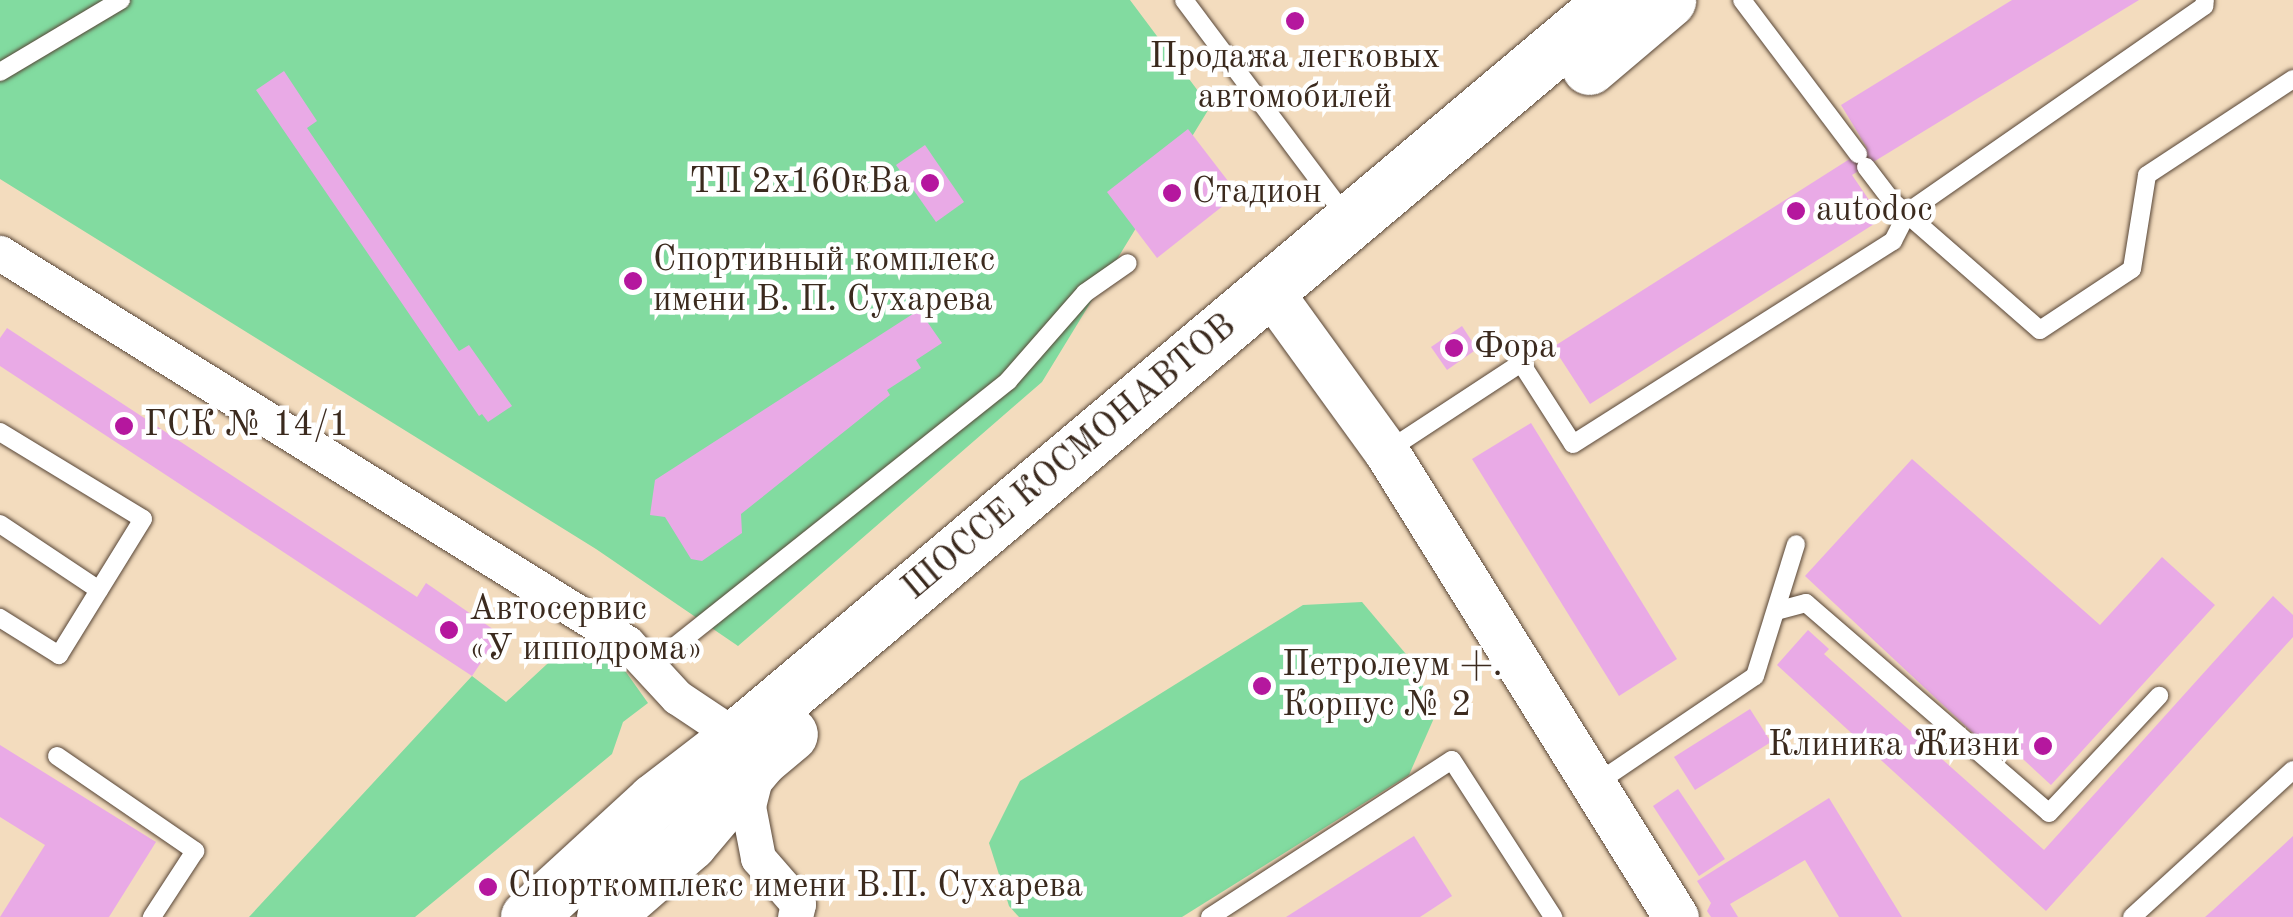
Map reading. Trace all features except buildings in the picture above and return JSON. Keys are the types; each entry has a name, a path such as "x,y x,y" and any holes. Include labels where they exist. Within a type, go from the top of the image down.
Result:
{"main road":[{"name":"ШОССЕ КОСМОНАВТОВ","path":"1282,304 1350,223 1613,0"},
{"name":"ШОССЕ КОСМОНАВТОВ","path":"528,917 654,802 749,748 1282,304 1668,0"},
{"name":"ШОССЕ КОСМОНАВТОВ","path":"604,917 690,843 749,748"}],"street":[{"path":"0,253 611,629 677,697 749,748 748,806 758,858 800,913"},
{"path":"1282,304 1386,451 1676,917"}],"lane":[{"path":"0,72 121,0"},
{"path":"1184,0 1350,223"},
{"path":"1742,0 1892,201 2040,330 2132,270 2147,175 2293,80"},
{"path":"1386,451 1521,363 1574,444 1893,242 1908,212 2204,6 2205,0"},
{"path":"650,666 1008,381 1085,293 1128,263"},
{"path":"0,432 144,520 59,655 0,618"},
{"path":"0,524 99,590"},
{"path":"1594,785 1755,676 1796,544"},
{"path":"1776,611 1806,603 2049,812 2160,696"},
{"path":"57,756 195,850 152,917"},
{"path":"1210,917 1452,760 1553,917"},
{"path":"2132,917 2293,770"}],"green space":[{"name":"Спортивный комплекс имени В. П. Сухарева","path":"0,0 1130,0 1210,107 1042,382 738,646 596,549 0,179"},
{"path":"1362,602 1416,666 1434,718 1409,775 1182,917 1019,917 1009,906 989,843 1020,781 1303,605"},
{"path":"601,637 648,703 623,722 612,754 415,917 249,917 472,676 506,702 560,652"}],"place":[{"name":"Продажа легковых автомобилей","path":"1295,21"},
{"name":"ТП 2х160кВа","path":"930,183"},
{"name":"Стадион","path":"1172,193"},
{"name":"autodoc","path":"1796,211"},
{"name":"Спортивный комплекс имени В. П. Сухарева","path":"633,281"},
{"name":"Фора","path":"1454,348"},
{"name":"ГСК № 14/1","path":"124,426"},
{"name":"Автосервис «У ипподрома»","path":"449,630"},
{"name":"Петролеум +. Корпус № 2","path":"1262,686"},
{"name":"Клиника Жизни","path":"2043,746"},
{"name":"Спорткомплекс имени В.П. Сухарева","path":"488,887"}]}
